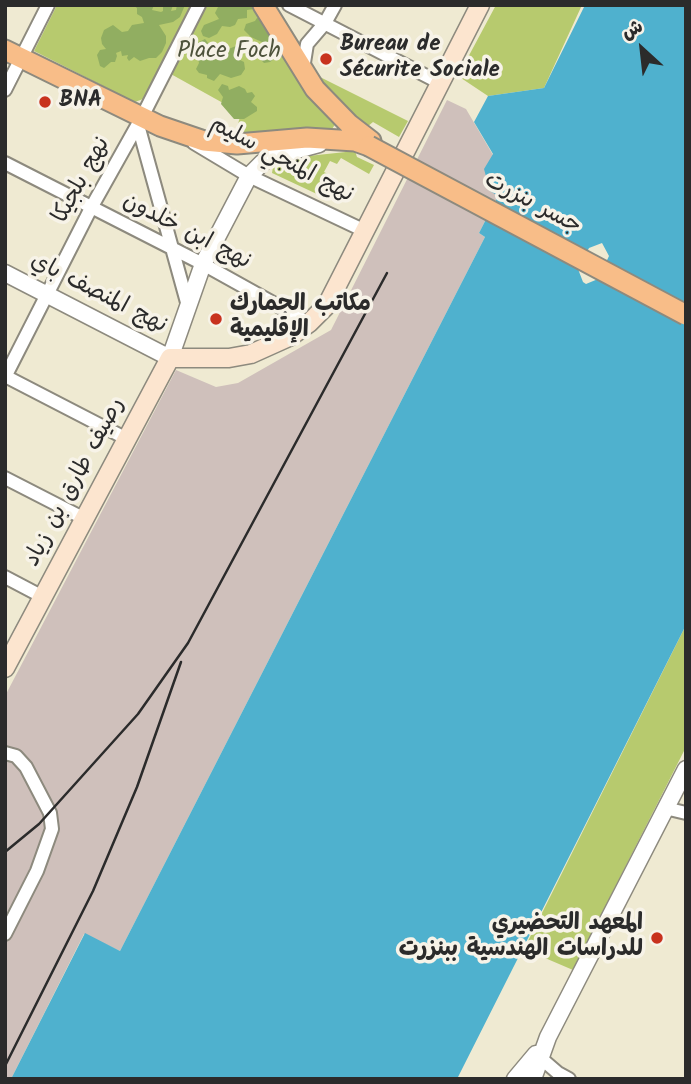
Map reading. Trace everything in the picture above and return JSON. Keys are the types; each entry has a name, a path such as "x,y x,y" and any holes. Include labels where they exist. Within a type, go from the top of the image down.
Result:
{"main road":[{"path":"263,5 324,100 360,140"},
{"path":"170,358 229,358 272,347 309,323 327,305 480,5"},
{"name":"نهج المنجي سليم","path":"10,57 140,121 204,142 222,144 292,138 360,140"},
{"name":"جسر بنزرت","path":"360,140 686,308"},
{"name":"جسر بنزرت","path":"360,140 686,315"},
{"name":"رصيف طارق بن زياد","path":"5,668 170,358"}],"street":[{"path":"5,90 10,57 48,5"},
{"name":"نهج بلجيكا","path":"5,376 199,5"},
{"path":"289,5 440,83"},
{"path":"303,69 307,44 326,23 335,5"},
{"path":"140,121 188,306"},
{"name":"نهج المنجي سليم","path":"175,132 249,176 365,231"},
{"path":"249,176 271,157 299,148 360,140"},
{"name":"نهج ابن خلدون","path":"5,163 173,248 309,323"},
{"name":"رصيف طارق بن زياد","path":"170,358 203,264 249,176"},
{"name":"نهج المنصف باي","path":"5,273 170,358"},
{"path":"5,376 127,439"},
{"path":"5,478 85,519"},
{"path":"5,577 43,597"},
{"path":"5,753 16,756 26,767 50,813 52,829 37,871 5,934"},
{"path":"515,1079 538,1055 548,1037 686,769"},
{"path":"665,808 686,813"},
{"path":"533,1079 538,1055"},
{"path":"538,1055 569,1079"}],"shaded area":[{"path":"447,100 466,109 493,155 498,196 479,233 485,237 120,951 84,934 11,1079 5,1079 5,696 176,370 216,387 238,383 331,330"}],"green space":[{"name":"Place Foch","path":"57,5 253,5 336,123 332,129 235,135 241,113 160,68 143,99 135,102 34,51"},
{"path":"133,5 154,5 152,10 161,12 163,5 173,5 171,11 176,10 177,5 185,5 180,17 173,22 159,25 166,36 166,43 156,58 140,61 134,57 129,61 128,55 122,56 121,51 116,53 115,62 104,68 100,66 97,55 100,50 106,49 101,38 104,30 113,25 122,32 128,31 132,25 144,23"},
{"path":"219,5 254,5 254,9 247,10 247,18 238,19 235,25 222,26 217,34 209,38 203,36 201,31 204,25 219,19 215,13"},
{"path":"496,5 582,5 544,88 488,96 458,76"},
{"path":"257,18 263,19 269,27 267,32 279,51 279,55 270,62 264,63 260,59 264,43 244,30 246,24"},
{"path":"205,39 208,43 220,44 220,49 236,46 241,49 243,53 240,60 244,62 245,69 241,75 231,78 220,74 214,81 199,73 196,69 199,63 195,44"},
{"path":"318,76 408,121 399,137 373,122 367,127 327,94"},
{"path":"222,84 228,86 229,90 239,86 247,93 252,92 255,96 251,102 257,107 257,111 244,119 234,119 221,104 223,97 218,90"},
{"path":"355,151 357,157 374,165 369,174 341,158 337,164 330,161 324,172 330,175 319,195 272,173 273,167 308,156"},
{"path":"686,625 686,747 573,970 524,949"}],"water":[{"path":"585,5 686,5 686,625 457,1079 11,1079 85,933 120,951 485,237 479,233 498,196 490,191 484,169 493,154 474,122 488,96 544,88","holes":["602,243 609,256 598,279 586,284 583,282 578,269 589,248"]}],"railway":[{"path":"5,852 39,824 138,714 188,643 387,273"},
{"path":"5,1066 93,891 137,787 181,662"}],"place":[{"name":"Bureau de Sécurite Sociale","path":"326,59"},
{"name":"BNA","path":"45,102"},
{"name":"مكاتب الجمارك الإقليمية","path":"216,319"},
{"name":"المعهد التحضيري للدراسات الهندسية ببنزرت","path":"657,938"}]}
